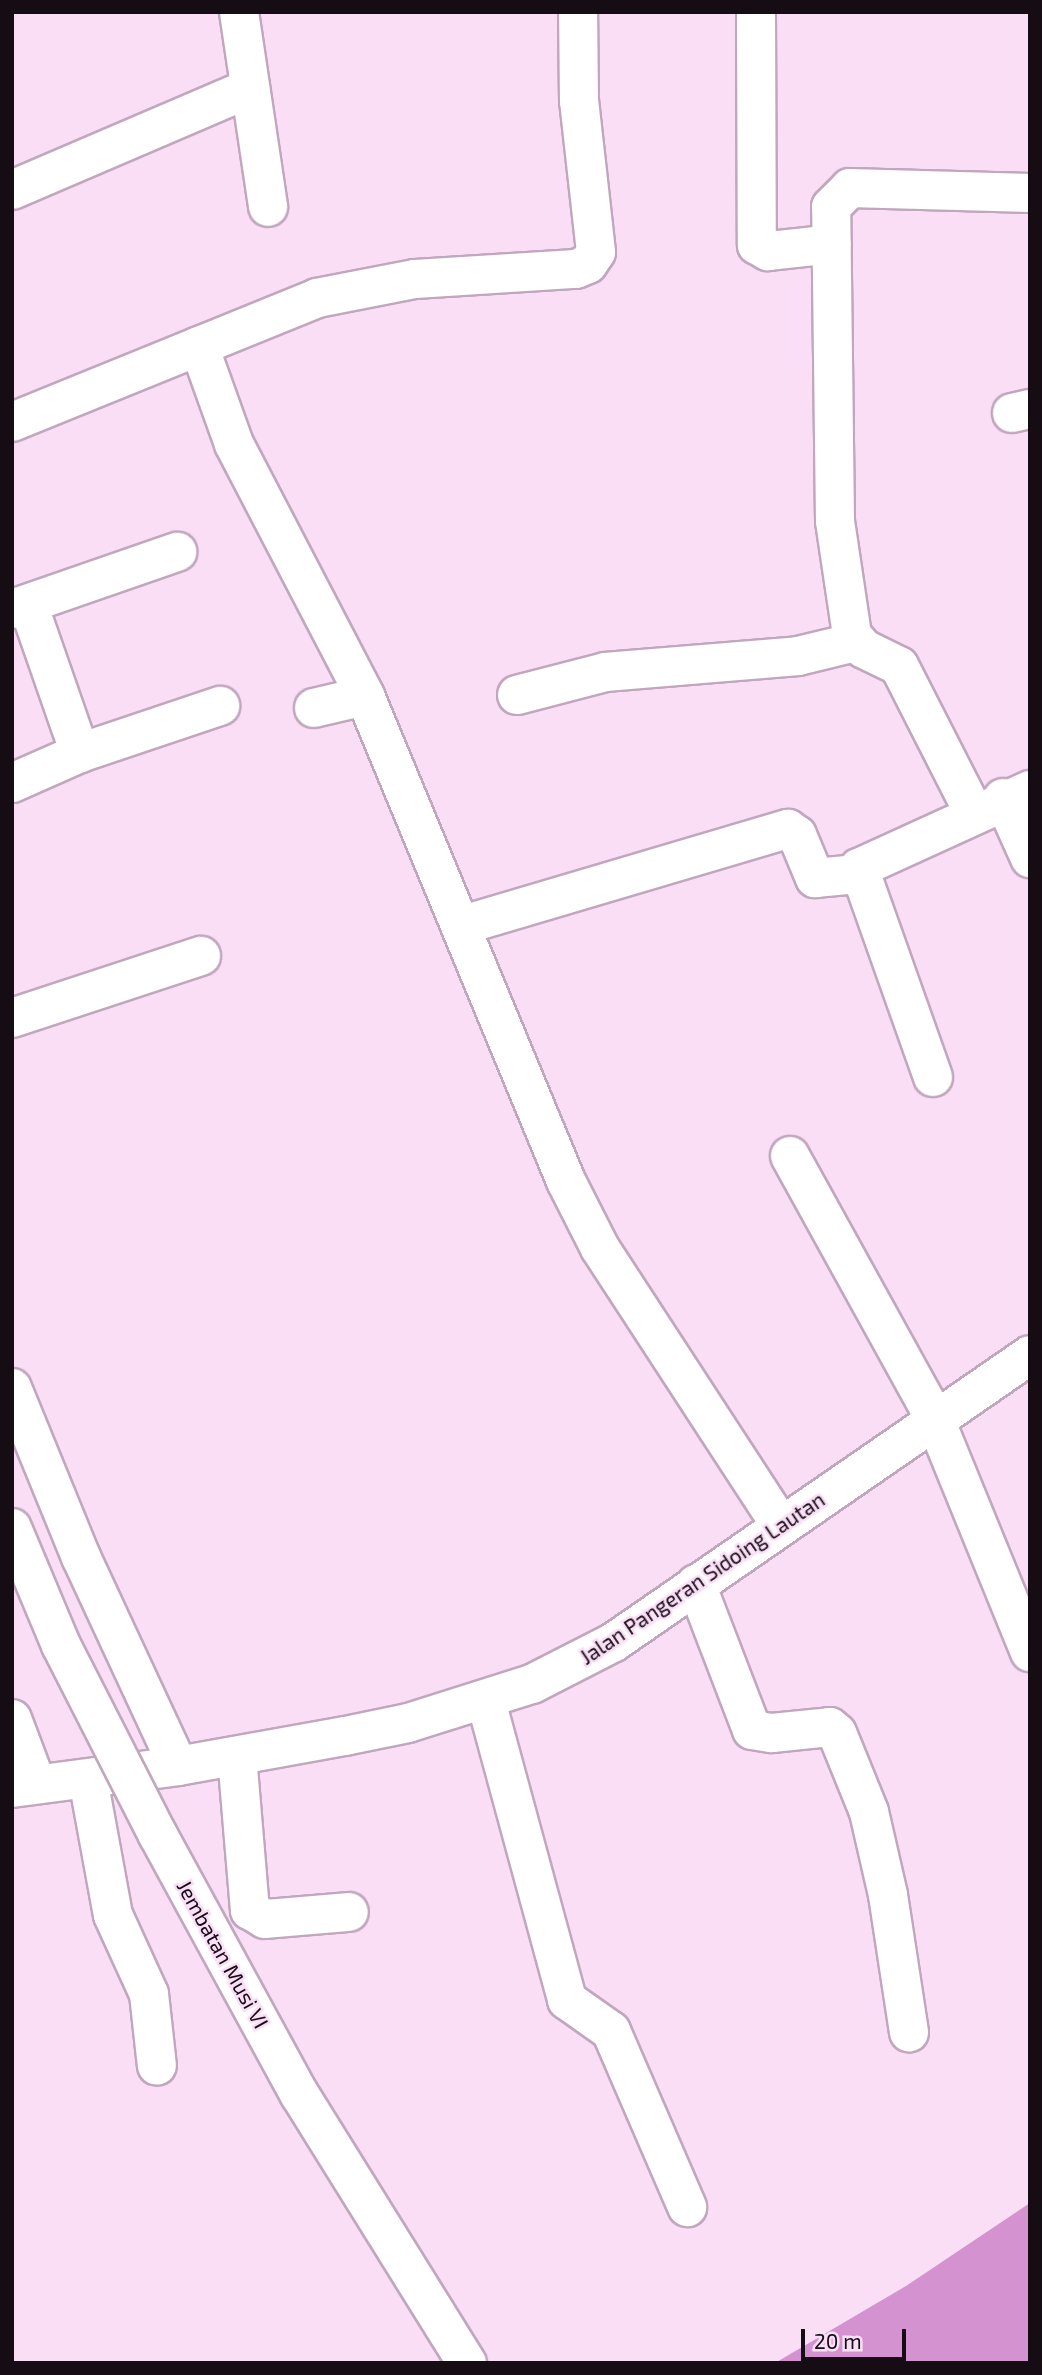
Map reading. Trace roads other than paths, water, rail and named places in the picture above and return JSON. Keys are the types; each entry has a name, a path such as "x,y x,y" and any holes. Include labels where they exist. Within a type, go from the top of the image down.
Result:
{"street":[{"path":"239,12 268,207"},
{"path":"12,422 317,298 364,287 588,264 596,252 579,102 578,12"},
{"path":"756,12 757,245 768,251 832,244"},
{"path":"12,190 250,88"},
{"path":"856,642 835,521 831,207 850,188 1030,193"},
{"path":"198,346 234,444 365,696 463,925 561,1168 600,1248 780,1524"},
{"path":"80,753 20,607 177,552"},
{"path":"517,695 605,672 797,656 856,642 899,666 1002,801 1030,858"},
{"path":"314,708 365,696"},
{"path":"12,783 80,753 220,706"},
{"path":"463,925 788,829 797,835 815,878 858,874 870,858 1002,801"},
{"path":"858,874 933,1077"},
{"path":"12,1018 201,956"},
{"path":"790,1156 934,1417 1026,1628"},
{"name":"Jalan Pangeran Sidoing Lautan","path":"24,1785 88,1779 237,1756 408,1723 486,1701 614,1643 934,1417 1030,1355"},
{"path":"12,1388 81,1557 178,1766"},
{"name":"Jembatan Musi VI","path":"12,1528 61,1645 300,2095 467,2363"},
{"path":"696,1584 752,1730 772,1734 830,1727 837,1733 869,1812 888,1895 909,2032"},
{"path":"486,1701 567,2000 611,2031 687,2207"},
{"path":"12,1719 24,1785"},
{"path":"237,1756 250,1910 265,1919 349,1912"},
{"path":"88,1779 113,1915 149,1994 157,2066"}]}
